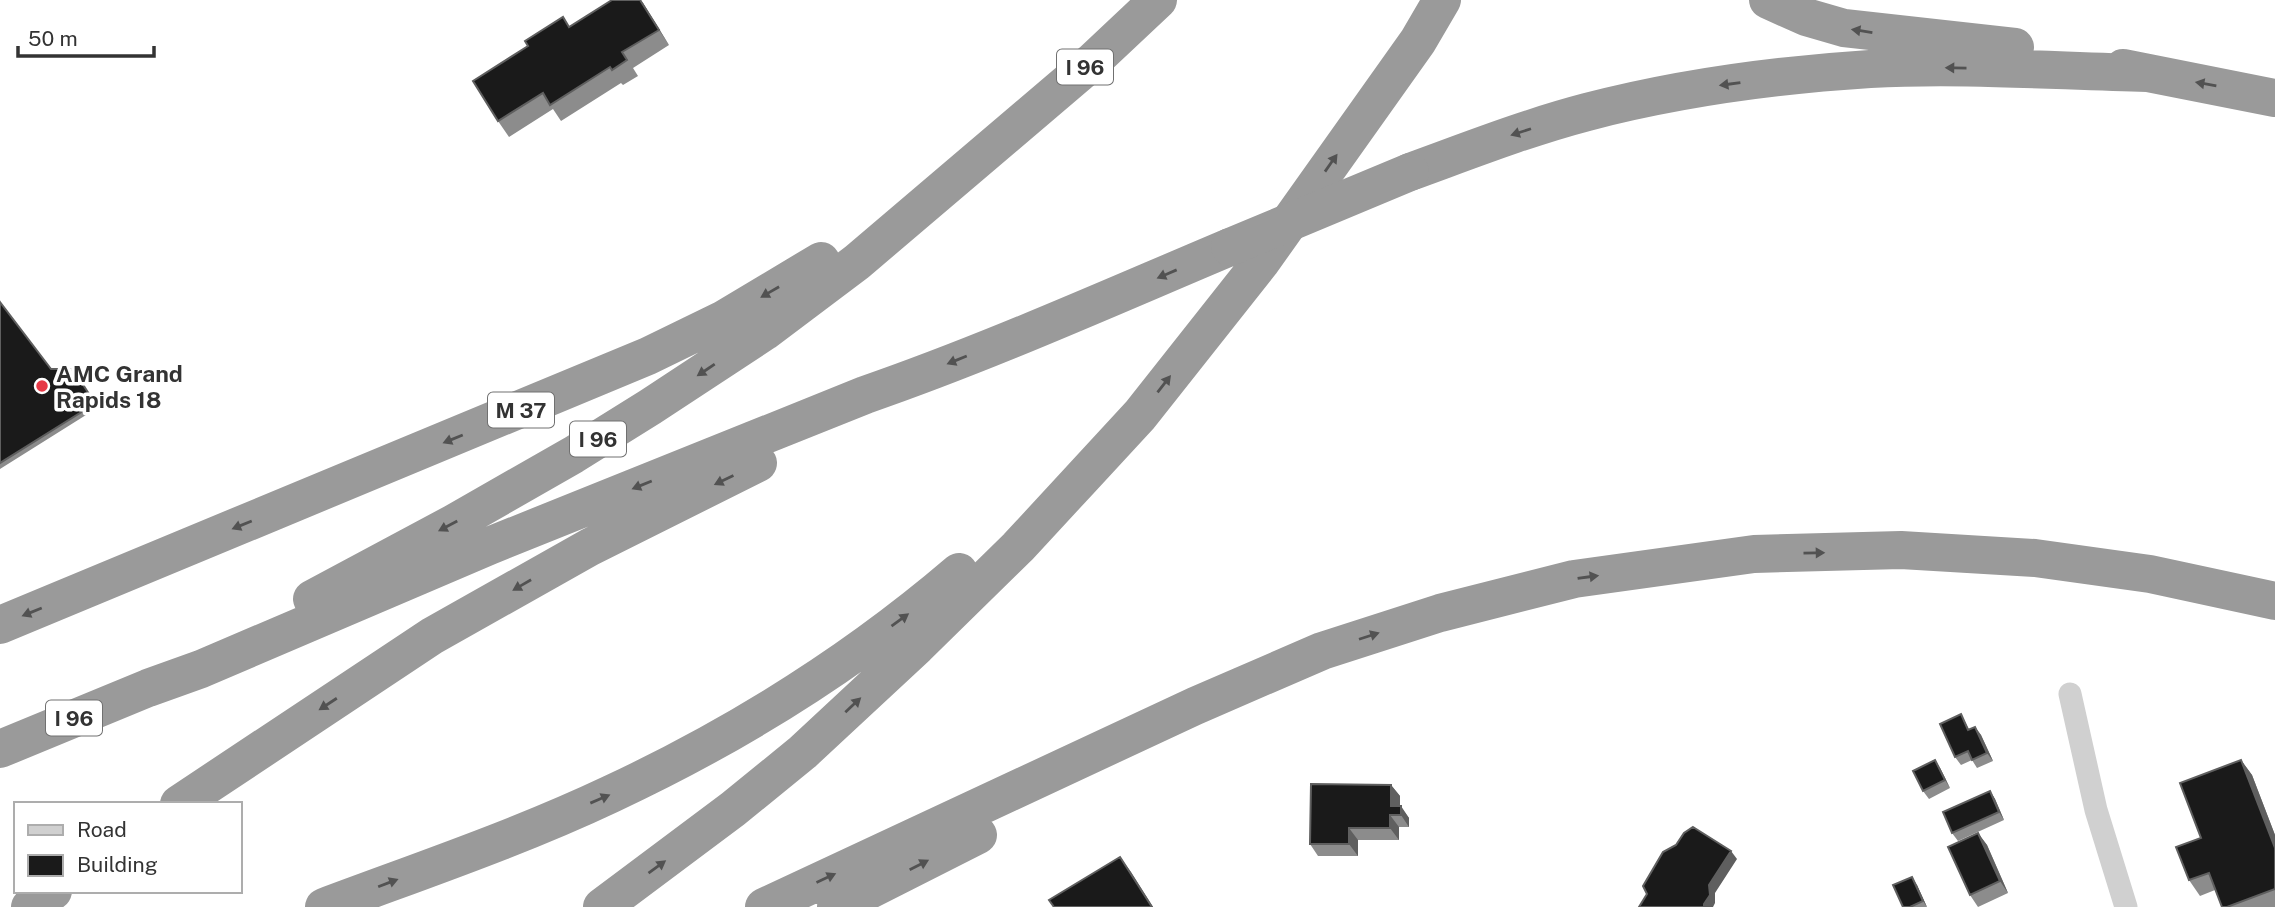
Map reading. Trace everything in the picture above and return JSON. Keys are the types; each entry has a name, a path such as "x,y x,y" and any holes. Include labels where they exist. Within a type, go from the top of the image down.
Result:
{"highway":[{"name":"I 96","path":"0,749 148,688 202,653 295,608 454,523 650,407 764,332 857,262 1091,62 1158,0"},
{"path":"601,907 733,810 803,752 917,646 1017,547 1140,415 1261,262 1418,41 1442,0"},
{"path":"1768,0 1806,17 1844,28 2024,48 2270,97"},
{"path":"148,688 201,669 489,547 913,378 1410,172 1518,133 1632,101 1729,84 1847,71 1922,68 2147,73"},
{"name":"M 37","path":"0,625 487,424 648,356 702,330 803,274 1010,132"},
{"path":"182,802 432,636 611,536 860,413 913,378"},
{"path":"324,907 519,834 612,794 765,712 849,657 926,600 1140,415"},
{"path":"764,907 1183,712 1322,652 1440,613 1574,579 1754,554 1901,551 2035,558 2150,574 2275,601"},
{"path":"836,907 1218,716 1322,652"},
{"path":"30,907 49,893"}],"street":[{"path":"2070,694 2096,810 2126,907"}],"building":[{"path":"612,0 640,0 659,30 622,52 627,60 612,70 610,67 550,105 543,93 498,121 473,81 528,46 525,41 563,17 569,27"},
{"name":"AMC Grand Rapids 18","path":"0,302 51,369 73,369 89,394 80,400 83,411 0,463"},
{"path":"1961,714 1968,730 1975,727 1987,753 1972,760 1968,751 1955,757 1940,724"},
{"path":"1935,760 1945,780 1923,791 1913,771"},
{"path":"2241,760 2275,848 2275,889 2222,907 2209,873 2189,880 2176,847 2201,838 2180,783"},
{"path":"1311,784 1391,785 1391,806 1401,806 1401,815 1390,815 1390,828 1349,828 1349,844 1310,844"},
{"path":"1990,791 1999,812 1952,833 1943,812"},
{"path":"1693,827 1731,851 1709,885 1710,895 1704,907 1639,907 1647,894 1643,886 1663,852 1676,845 1684,833"},
{"path":"1978,833 2000,881 1970,895 1948,847"},
{"path":"1120,857 1152,907 1054,907 1049,900"},
{"path":"1912,877 1923,901 1903,907 1893,885"}],"place":[{"name":"AMC Grand Rapids 18","path":"42,386"}]}
